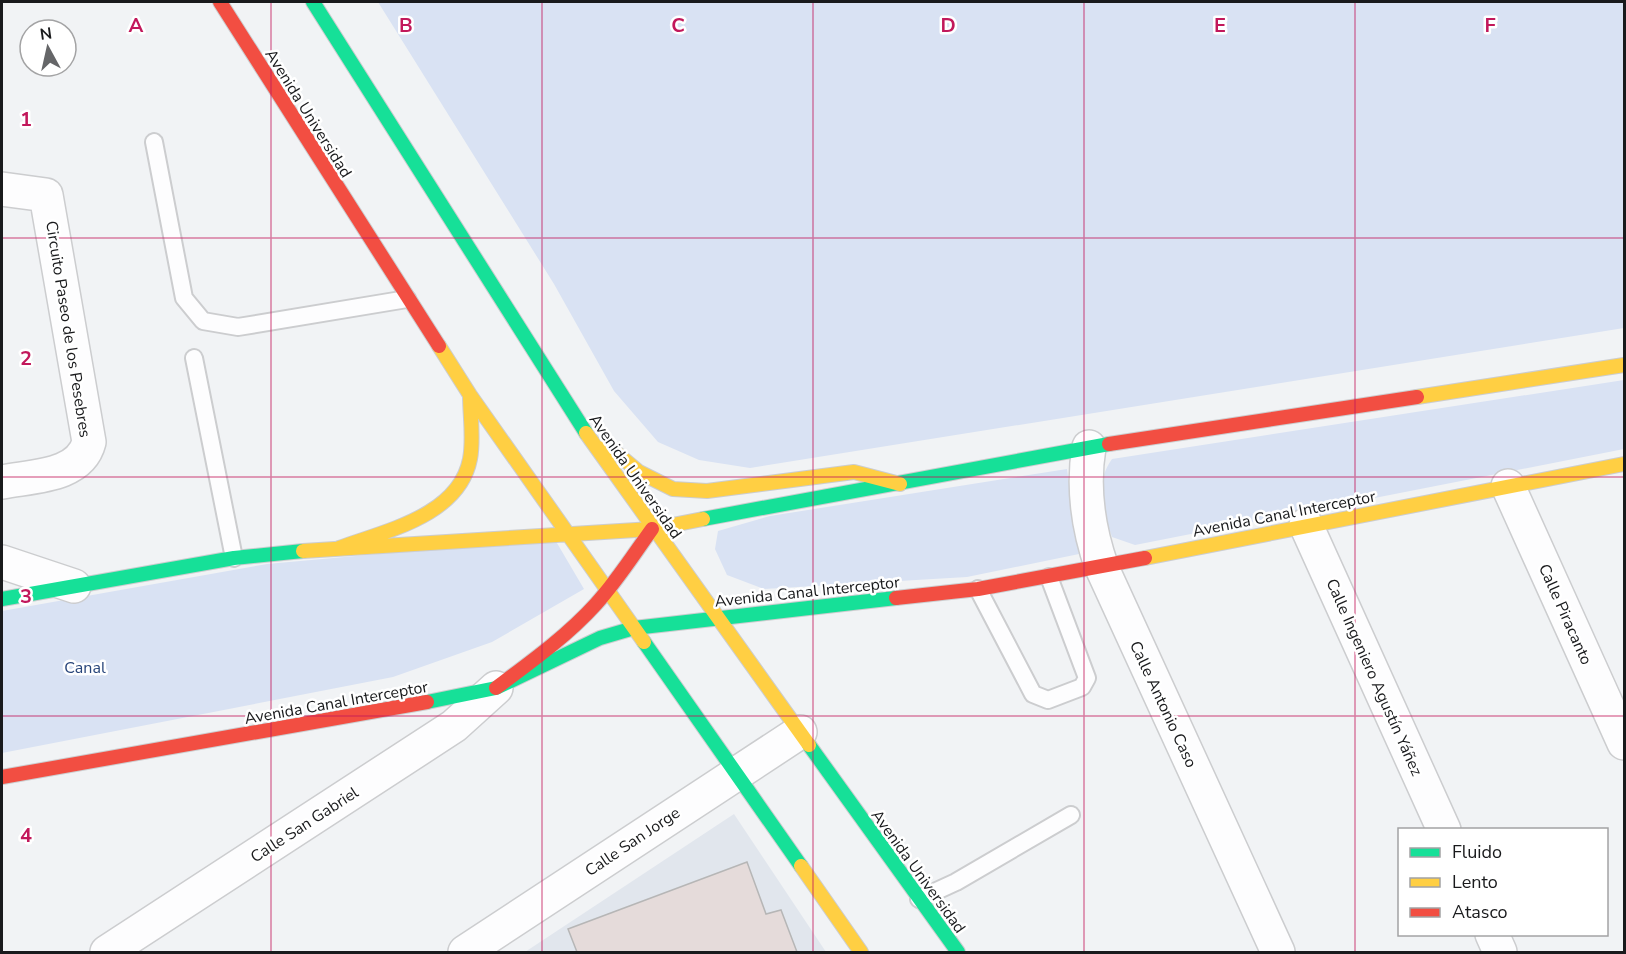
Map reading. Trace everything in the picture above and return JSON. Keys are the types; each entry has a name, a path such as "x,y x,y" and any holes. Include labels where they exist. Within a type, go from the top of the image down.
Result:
{"main road":[{"name":"Avenida Universidad","path":"220,2 470,395 861,952"},
{"name":"Avenida Universidad","path":"313,2 573,415 652,529 958,952"},
{"path":"2,599 234,558 339,548 652,529 1089,447 1624,365"},
{"path":"339,548 432,511 458,492 471,461 470,395"},
{"path":"573,415 639,472 673,489 707,491 854,472 900,484"},
{"name":"Avenida Canal Interceptor","path":"2,777 361,716 496,688 600,638 634,628 978,589 1102,568 1306,525 1624,464"},
{"path":"496,688 540,655 608,590 652,529"}],"street":[{"name":"Circuito Paseo de los Pesebres","path":"2,189 46,195 89,441 87,452 78,463 65,470 2,482"},
{"name":"Calle Antonio Caso","path":"1089,447 1084,477 1091,536 1102,568 1278,952"},
{"name":"Calle Piracanto","path":"1508,486 1624,743"},
{"name":"Calle Ingeniero Agustín Yáñez","path":"1306,525 1443,828"},
{"path":"2,562 74,586"},
{"name":"Calle San Gabriel","path":"107,952 454,726 496,688"},
{"name":"Calle San Jorge","path":"465,952 735,772 800,732"},
{"path":"1493,936 1500,952"}],"lane":[{"path":"154,142 184,298 203,321 238,327 407,299"},
{"path":"194,358 234,558"},
{"path":"978,589 1033,694 1048,699 1082,687 1087,678 1049,577"},
{"path":"920,899 956,882 1071,814"}],"shaded area":[{"path":"734,814 826,952 525,952"}],"green space":[{"path":"378,2 1624,2 1624,328 750,468 699,460 658,442 614,391 554,284"},
{"path":"1624,380 1624,449 1135,545 1112,537 1103,507 1103,478 1112,459"},
{"path":"1067,469 1079,554 967,577 764,589 727,575 715,549 718,531 770,516"},
{"name":"Canal","path":"554,538 584,589 492,642 393,677 2,753 2,611 267,564"}],"building":[{"path":"747,862 766,914 781,910 797,952 577,952 568,929"}],"traffic: fast":[{"path":"313,2 586,433"},
{"path":"703,519 1109,444"},
{"path":"2,599 234,558 303,551"},
{"path":"427,702 496,688 600,638 634,628 896,598"},
{"path":"644,642 801,866"},
{"path":"809,745 958,952"}],"traffic: slow":[{"path":"439,346 470,395 644,642"},
{"path":"1417,397 1624,365"},
{"path":"339,548 418,518 436,508 451,495 463,478 470,459 472,435 470,395"},
{"path":"586,433 809,745"},
{"path":"607,445 639,472 673,489 707,491 854,472 900,484"},
{"path":"1145,558 1624,464"},
{"path":"303,551 652,529 703,519"},
{"path":"801,866 861,952"}],"traffic: jam":[{"path":"220,2 439,346"},
{"path":"1109,444 1417,397"},
{"path":"496,688 585,616 611,586 652,529"},
{"path":"896,598 978,589 1145,558"},
{"path":"2,777 427,702"}]}
